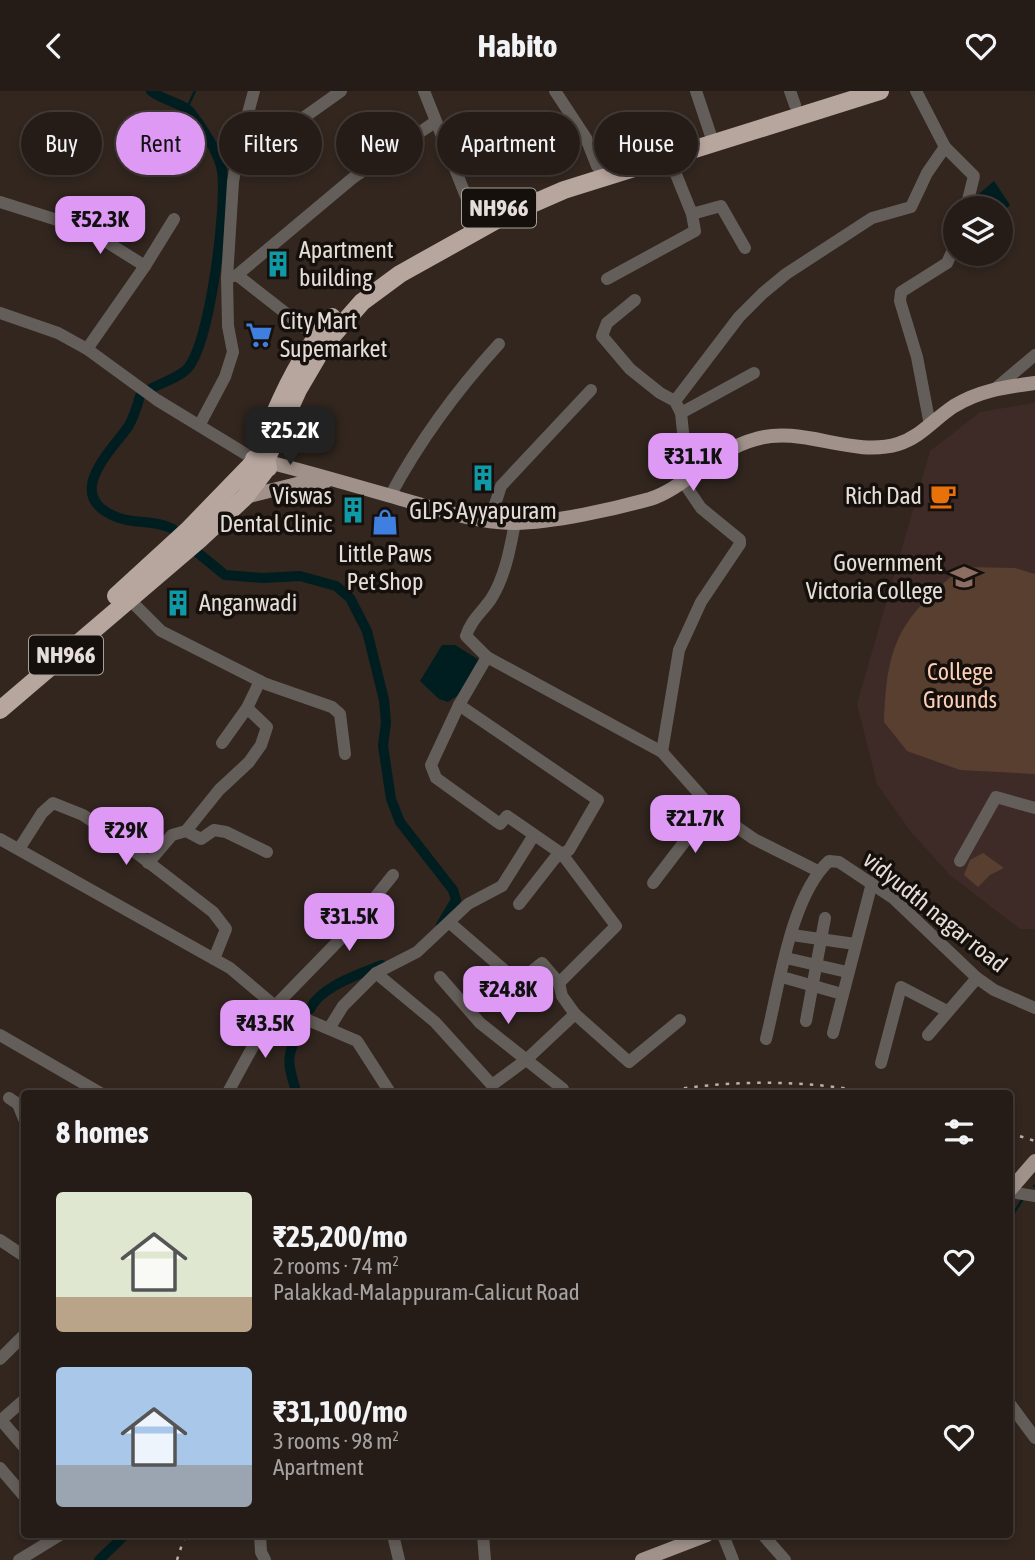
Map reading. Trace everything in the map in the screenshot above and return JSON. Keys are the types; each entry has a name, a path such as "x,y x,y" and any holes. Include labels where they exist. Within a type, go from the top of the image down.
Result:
{"highway":[{"name":"NH966","path":"698,136 793,98 841,91"},
{"name":"NH966","path":"698,148 880,91"},
{"name":"NH966","path":"0,703 260,463 287,383 315,336 338,310 363,288 420,250 475,219 594,167"},
{"name":"NH966","path":"0,710 245,497 298,390 325,344 345,319 381,288 440,250 502,217 564,190 612,175"}],"main road":[{"path":"260,463 490,520 515,523 579,514 653,498 726,450 757,438 812,437 864,446 895,445 918,436 973,396 996,388 1035,383"},
{"path":"245,497 301,483 340,481"},
{"path":"1013,1192 1035,1161"},
{"path":"642,1560 699,1538"}],"street":[{"path":"249,112 254,91"},
{"path":"312,112 341,91"},
{"path":"424,91 475,219"},
{"path":"555,91 586,138 594,158"},
{"path":"696,91 710,132"},
{"path":"916,91 945,148 974,176 969,196"},
{"path":"232,277 354,177 435,122"},
{"path":"675,401 739,317 786,274 872,218 911,208 927,173 945,148"},
{"path":"200,424 225,377 233,352 228,326 235,175"},
{"path":"607,279 695,231 692,214 676,175"},
{"path":"0,202 86,229 145,265"},
{"path":"692,214 721,206 745,249"},
{"path":"87,349 174,219"},
{"path":"930,425 917,357 900,301 901,292 943,266"},
{"path":"232,277 315,336"},
{"path":"635,300 607,323 602,336 630,369 660,393 675,401 681,413 685,451 697,469"},
{"path":"0,313 58,333 87,349 156,400 200,424 260,463"},
{"path":"390,496 414,451 456,390 499,344"},
{"path":"996,388 1035,355"},
{"path":"681,413 754,373"},
{"path":"490,520 501,486 591,390"},
{"path":"662,752 679,650 701,602 740,544 740,540 701,508 682,480"},
{"path":"515,523 500,582 469,627 466,636 487,657 662,752 710,807 754,838 818,871 796,915 766,1039"},
{"path":"130,599 161,631 260,681 332,707 340,714 345,754"},
{"path":"487,657 436,752 432,771 436,778 500,824 507,816 562,854 616,926 559,983"},
{"path":"222,743 247,708 260,681"},
{"path":"459,705 597,800 569,850 562,854 519,904"},
{"path":"148,863 172,835 186,831 261,745 267,727 247,708"},
{"path":"960,861 996,797 1035,808"},
{"path":"19,849 42,813 54,803 83,815 213,912 226,929 214,959"},
{"path":"653,883 710,807"},
{"path":"186,831 201,839 215,831 226,832 267,852"},
{"path":"330,1027 343,1006 376,973 417,952 468,904 502,886 534,835"},
{"path":"0,839 230,968 275,1006 330,1027 357,1041 388,1090"},
{"name":"vidyudth nagar road","path":"818,871 829,861 839,862 872,883 909,913 994,990 1035,1008"},
{"path":"229,1090 275,1006 349,930 393,875"},
{"path":"833,1033 872,883"},
{"path":"806,1021 825,918"},
{"path":"450,923 518,982 542,963 559,983 562,996 575,1014 629,1062 680,1020"},
{"path":"792,936 855,944"},
{"path":"786,958 847,972"},
{"path":"376,973 435,1022 492,1085 526,1060 575,1014"},
{"path":"440,977 480,1023 563,1089"},
{"path":"782,977 842,994"},
{"path":"928,1035 978,978"},
{"path":"881,1063 901,988 947,1011"},
{"path":"0,1035 95,1090"},
{"path":"5,1098 18,1104 21,1112"},
{"path":"1013,1192 1035,1196"},
{"path":"0,1240 21,1255"},
{"path":"0,1359 21,1338"},
{"path":"21,1402 0,1420 21,1444"},
{"path":"1013,1408 1035,1438"},
{"path":"0,1468 21,1492"},
{"path":"19,1560 55,1538"},
{"path":"260,1538 261,1552 265,1560"},
{"path":"394,1538 399,1560"},
{"path":"483,1538 485,1560"},
{"path":"724,1538 733,1560"},
{"path":"766,1538 785,1560"}],"shaded area":[{"name":"Government Victoria College","path":"1035,403 1035,929 1020,929 950,875 911,832 877,784 857,704 930,451 980,412"}],"green space":[{"name":"College Grounds","path":"963,567 1015,568 1035,574 1035,774 960,770 907,751 884,722 888,671 901,633 925,601"},
{"path":"983,853 1004,868 990,875 978,887 964,875 970,860"}],"water":[{"path":"994,181 1004,196 976,196"},
{"path":"442,645 455,645 479,660 461,693 448,702 439,699 420,681"}],"waterway":[{"path":"151,91 192,114 218,157 223,188 215,275 195,357 182,373 152,388"},
{"path":"187,108 195,91"},
{"path":"140,396 128,427 95,474 92,487 94,499 102,509 119,518 160,524 173,529"},
{"path":"198,553 225,575 263,578 300,576 336,586 350,598 367,631 384,700 386,722 383,746 391,799 400,822 453,890 456,900 441,925"},
{"path":"310,1009 315,1001 332,987 382,965"},
{"path":"296,1090 289,1058 302,1025"},
{"path":"1013,1214 1022,1200"},
{"path":"99,1560 122,1538"}],"railway":[{"path":"674,1090 735,1083 794,1083 855,1090"},
{"path":"1013,1134 1035,1141"},
{"path":"177,1560 184,1538"}],"place":[{"name":"Apartment building","path":"278,264"},
{"name":"City Mart Supemarket","path":"259,335"},
{"name":"GLPS Ayyapuram","path":"483,478"},
{"name":"Rich Dad","path":"943,496"},
{"name":"Viswas Dental Clinic","path":"353,510"},
{"name":"Little Paws Pet Shop","path":"385,522"},
{"name":"Government Victoria College","path":"964,577"},
{"name":"Anganwadi","path":"178,603"}]}
